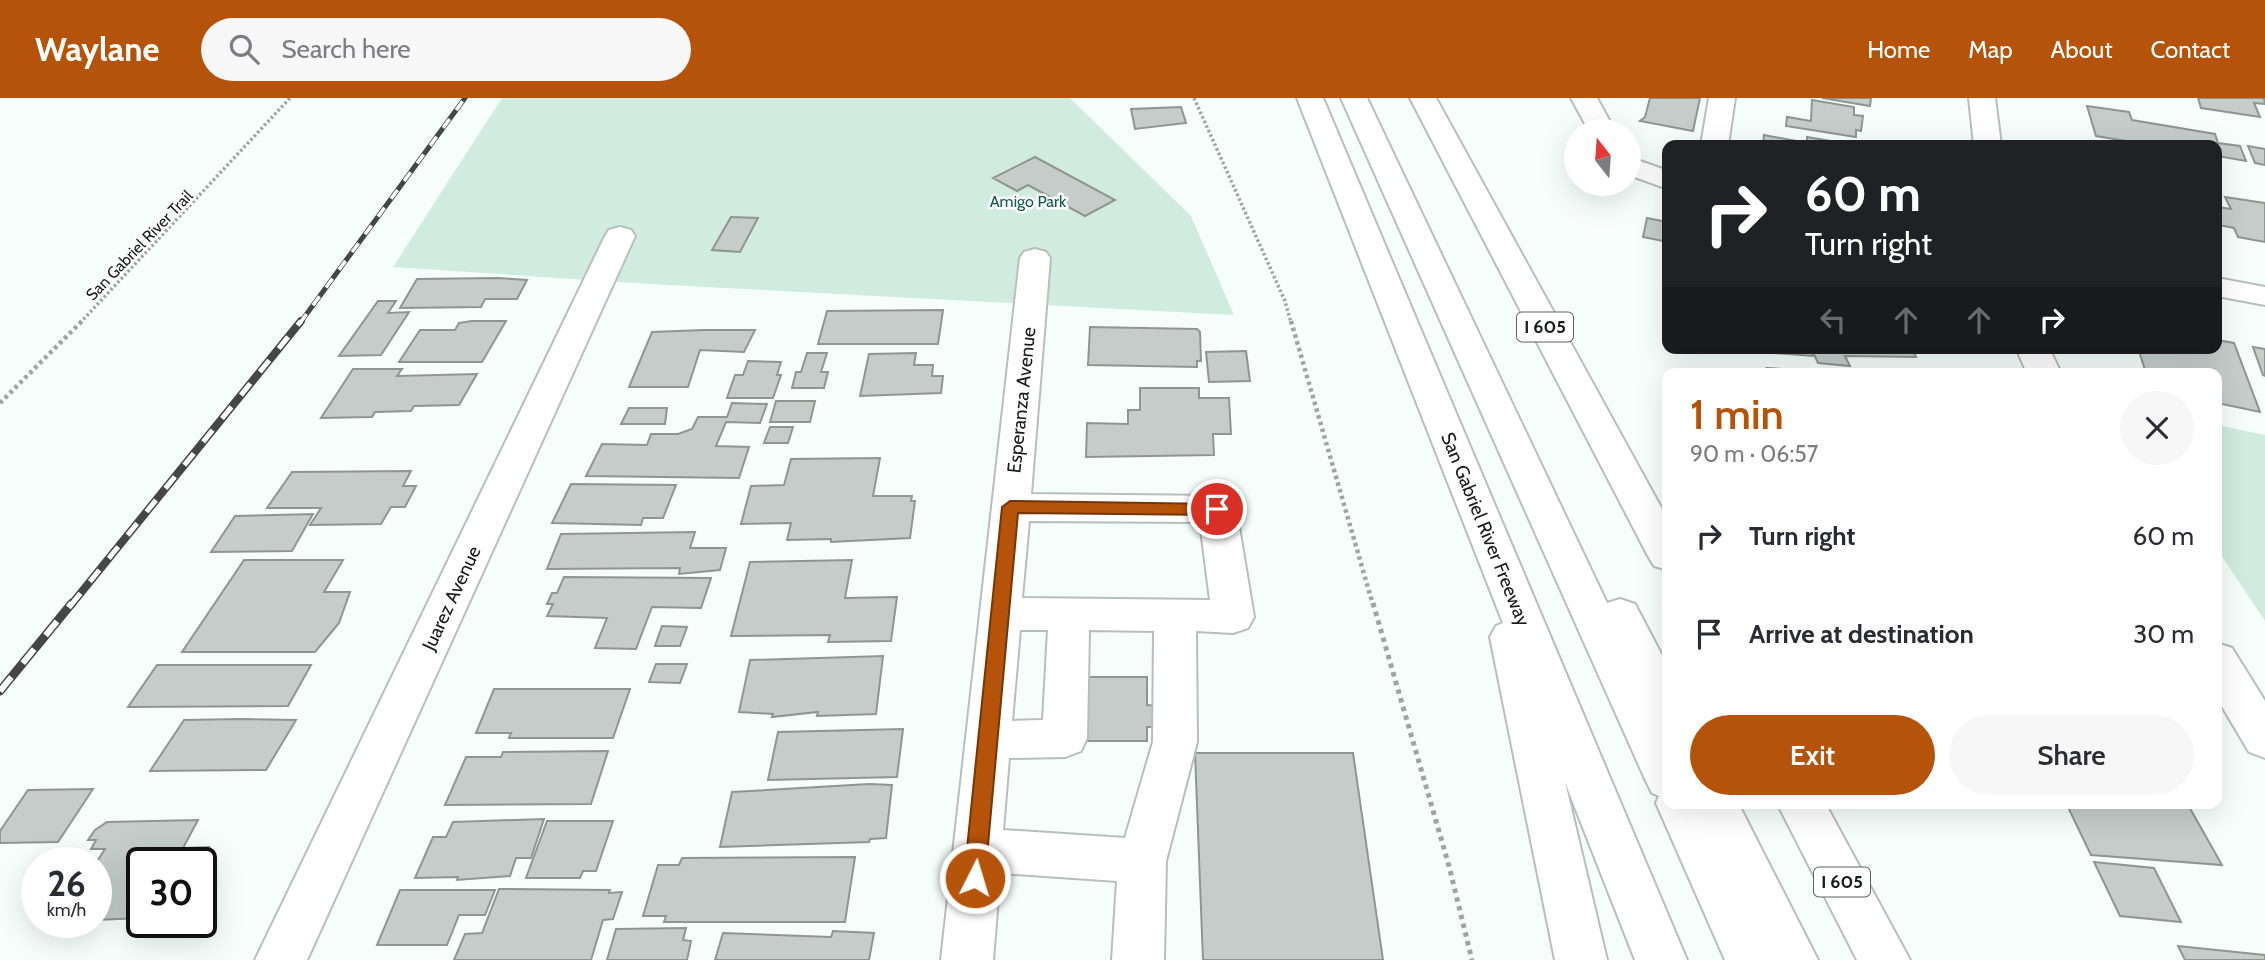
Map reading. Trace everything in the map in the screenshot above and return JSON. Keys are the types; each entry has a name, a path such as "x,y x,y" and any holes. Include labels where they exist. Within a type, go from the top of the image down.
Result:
{"main road":[{"name":"San Gabriel River Freeway","path":"1310,98 1661,960"},
{"path":"1354,98 1662,766"},
{"path":"1374,98 1508,384 1662,698"},
{"name":"I 605","path":"1423,98 1662,545"},
{"path":"1584,98 1595,119"},
{"path":"1716,140 1722,98"},
{"path":"1982,98 1986,140"},
{"path":"1642,170 1662,179"},
{"name":"Juarez Avenue","path":"281,960 620,236"},
{"name":"Esperanza Avenue","path":"967,960 1035,258"},
{"path":"2222,288 2265,296"},
{"path":"1001,614 1233,617 1217,509 1010,507"},
{"path":"1489,536 1581,960"},
{"path":"988,740 1065,738 1069,613"},
{"path":"1138,960 1142,861 1175,742 1175,615"},
{"path":"2222,668 2265,738"},
{"path":"1682,809 1751,960"},
{"path":"1717,809 1792,960"},
{"name":"I 605","path":"1803,809 1884,960"},
{"path":"977,850 1142,861"}],"path":[{"name":"San Gabriel River Trail","path":"0,404 136,266 290,98"},
{"path":"1194,98 1285,301 1449,866 1472,960"}],"green space":[{"name":"Amigo Park","path":"502,98 1070,98 1191,216 1234,315 649,284 393,267"},
{"path":"2222,426 2265,435 2265,621 2222,556"}],"building":[{"path":"1650,98 1700,98 1693,131 1642,121"},
{"path":"1822,98 1871,98 1870,106"},
{"path":"2198,98 2264,98 2265,104 2254,103 2260,117 2201,108"},
{"path":"1812,100 1854,107 1854,115 1863,116 1861,131 1856,130 1856,137 1786,126 1787,117 1811,121"},
{"path":"2087,106 2129,112 2132,120 2215,134 2217,140 2120,140 2096,136"},
{"path":"1181,107 1186,123 1135,129 1131,109"},
{"path":"1764,135 1791,140 1764,140"},
{"path":"2222,144 2240,146 2246,161 2222,157"},
{"path":"2248,146 2265,149 2265,165 2255,163"},
{"path":"1035,157 1115,200 1085,216 1028,185 1017,191 993,178"},
{"path":"2225,197 2265,203 2265,242 2238,237 2234,228 2222,226 2222,208 2231,209"},
{"path":"731,217 758,218 740,252 712,250"},
{"path":"1647,218 1662,221 1662,241 1643,237"},
{"path":"417,279 527,280 517,299 485,299 481,307 400,308"},
{"path":"378,301 396,301 388,313 409,312 381,355 339,356"},
{"path":"943,310 938,344 818,344 827,311"},
{"path":"506,321 482,362 399,362 420,330 455,330 459,323"},
{"path":"1090,327 1197,329 1200,332 1201,361 1197,361 1197,367 1088,365"},
{"path":"755,330 744,352 700,350 688,387 629,387 652,332"},
{"path":"2222,341 2234,343 2260,412 2222,404 2222,368 2144,368 2140,354 2222,354"},
{"path":"2253,347 2265,349 2265,376 2263,375"},
{"path":"1246,351 1250,381 1209,382 1206,352"},
{"path":"807,353 827,353 821,372 828,372 824,388 792,388 796,372 801,372"},
{"path":"916,353 914,365 933,365 932,376 943,376 941,393 860,396 869,354"},
{"path":"1814,354 1915,354 1916,357 1845,356 1850,366 1818,363"},
{"path":"748,361 781,362 777,375 781,375 773,398 727,398 735,375 743,375"},
{"path":"353,369 402,369 397,376 477,374 459,405 414,406 411,411 375,412 372,417 321,418"},
{"path":"1140,388 1199,388 1199,398 1229,398 1231,434 1213,434 1214,455 1086,457 1087,423 1128,424 1128,410 1140,410"},
{"path":"776,401 815,401 810,422 770,422"},
{"path":"732,403 767,404 760,423 726,422 716,446 749,447 739,478 586,476 602,444 647,445 651,434 678,434 692,429 698,417 727,417"},
{"path":"629,408 667,408 665,424 621,424"},
{"path":"770,427 793,427 788,443 764,443"},
{"path":"880,458 873,496 912,496 911,501 915,501 910,538 831,542 831,539 787,540 791,523 741,524 751,486 784,485 791,459"},
{"path":"411,471 403,486 416,486 405,507 391,507 381,524 310,525 321,508 267,508 292,472"},
{"path":"571,484 676,485 663,518 643,518 641,525 552,523"},
{"path":"313,514 292,551 211,552 235,516"},
{"path":"695,532 690,548 726,548 720,570 679,574 680,568 547,569 561,534"},
{"path":"244,560 343,560 324,592 350,592 339,623 315,652 182,652"},
{"path":"852,560 845,598 897,597 891,641 828,642 830,635 731,636 750,562"},
{"path":"564,577 711,578 701,608 652,607 636,649 595,648 607,618 547,616 553,604 547,604 552,593 557,593"},
{"path":"662,626 687,627 680,646 655,646"},
{"path":"883,656 876,714 817,716 818,712 772,717 773,714 739,712 750,660"},
{"path":"656,664 687,664 680,683 649,682"},
{"path":"157,665 311,665 288,706 128,707"},
{"path":"1082,677 1147,677 1147,705 1159,706 1160,727 1147,727 1147,741 1087,741 1088,719 1080,718"},
{"path":"494,689 630,689 613,738 509,738 511,733 476,733"},
{"path":"184,720 296,720 266,770 150,771"},
{"path":"903,729 897,777 768,780 778,732"},
{"path":"608,751 591,804 445,805 466,757 501,757 503,752"},
{"path":"1195,753 1353,753 1383,960 1203,960"},
{"path":"892,785 886,838 870,839 869,842 720,847 732,792"},
{"path":"93,789 58,842 0,843 0,831 28,790"},
{"path":"2069,809 2190,809 2222,865 2091,855"},
{"path":"544,819 531,858 516,858 510,876 457,880 458,877 415,878 433,837 446,837 453,822"},
{"path":"198,820 184,847 126,847 126,919 112,919 112,847 92,847 96,840 88,840 95,830 107,822"},
{"path":"547,821 613,821 596,871 583,871 580,878 526,878"},
{"path":"855,857 845,922 664,922 666,916 643,916 658,865 679,865 682,858"},
{"path":"2094,862 2154,868 2181,922 2120,916"},
{"path":"499,889 622,892 613,919 603,920 591,960 454,960 465,934 482,933"},
{"path":"400,890 495,890 485,915 459,915 447,945 377,945"},
{"path":"686,928 683,940 691,941 687,960 607,960 616,929"},
{"path":"833,931 874,933 869,960 715,960 723,933 831,937"},
{"path":"2178,946 2265,955 2265,960 2185,960"}],"railway":[{"path":"300,323 465,98"},
{"path":"71,605 301,321"},
{"path":"0,691 72,603"}],"route":[{"path":"975,878 1010,507 1217,509"}]}
